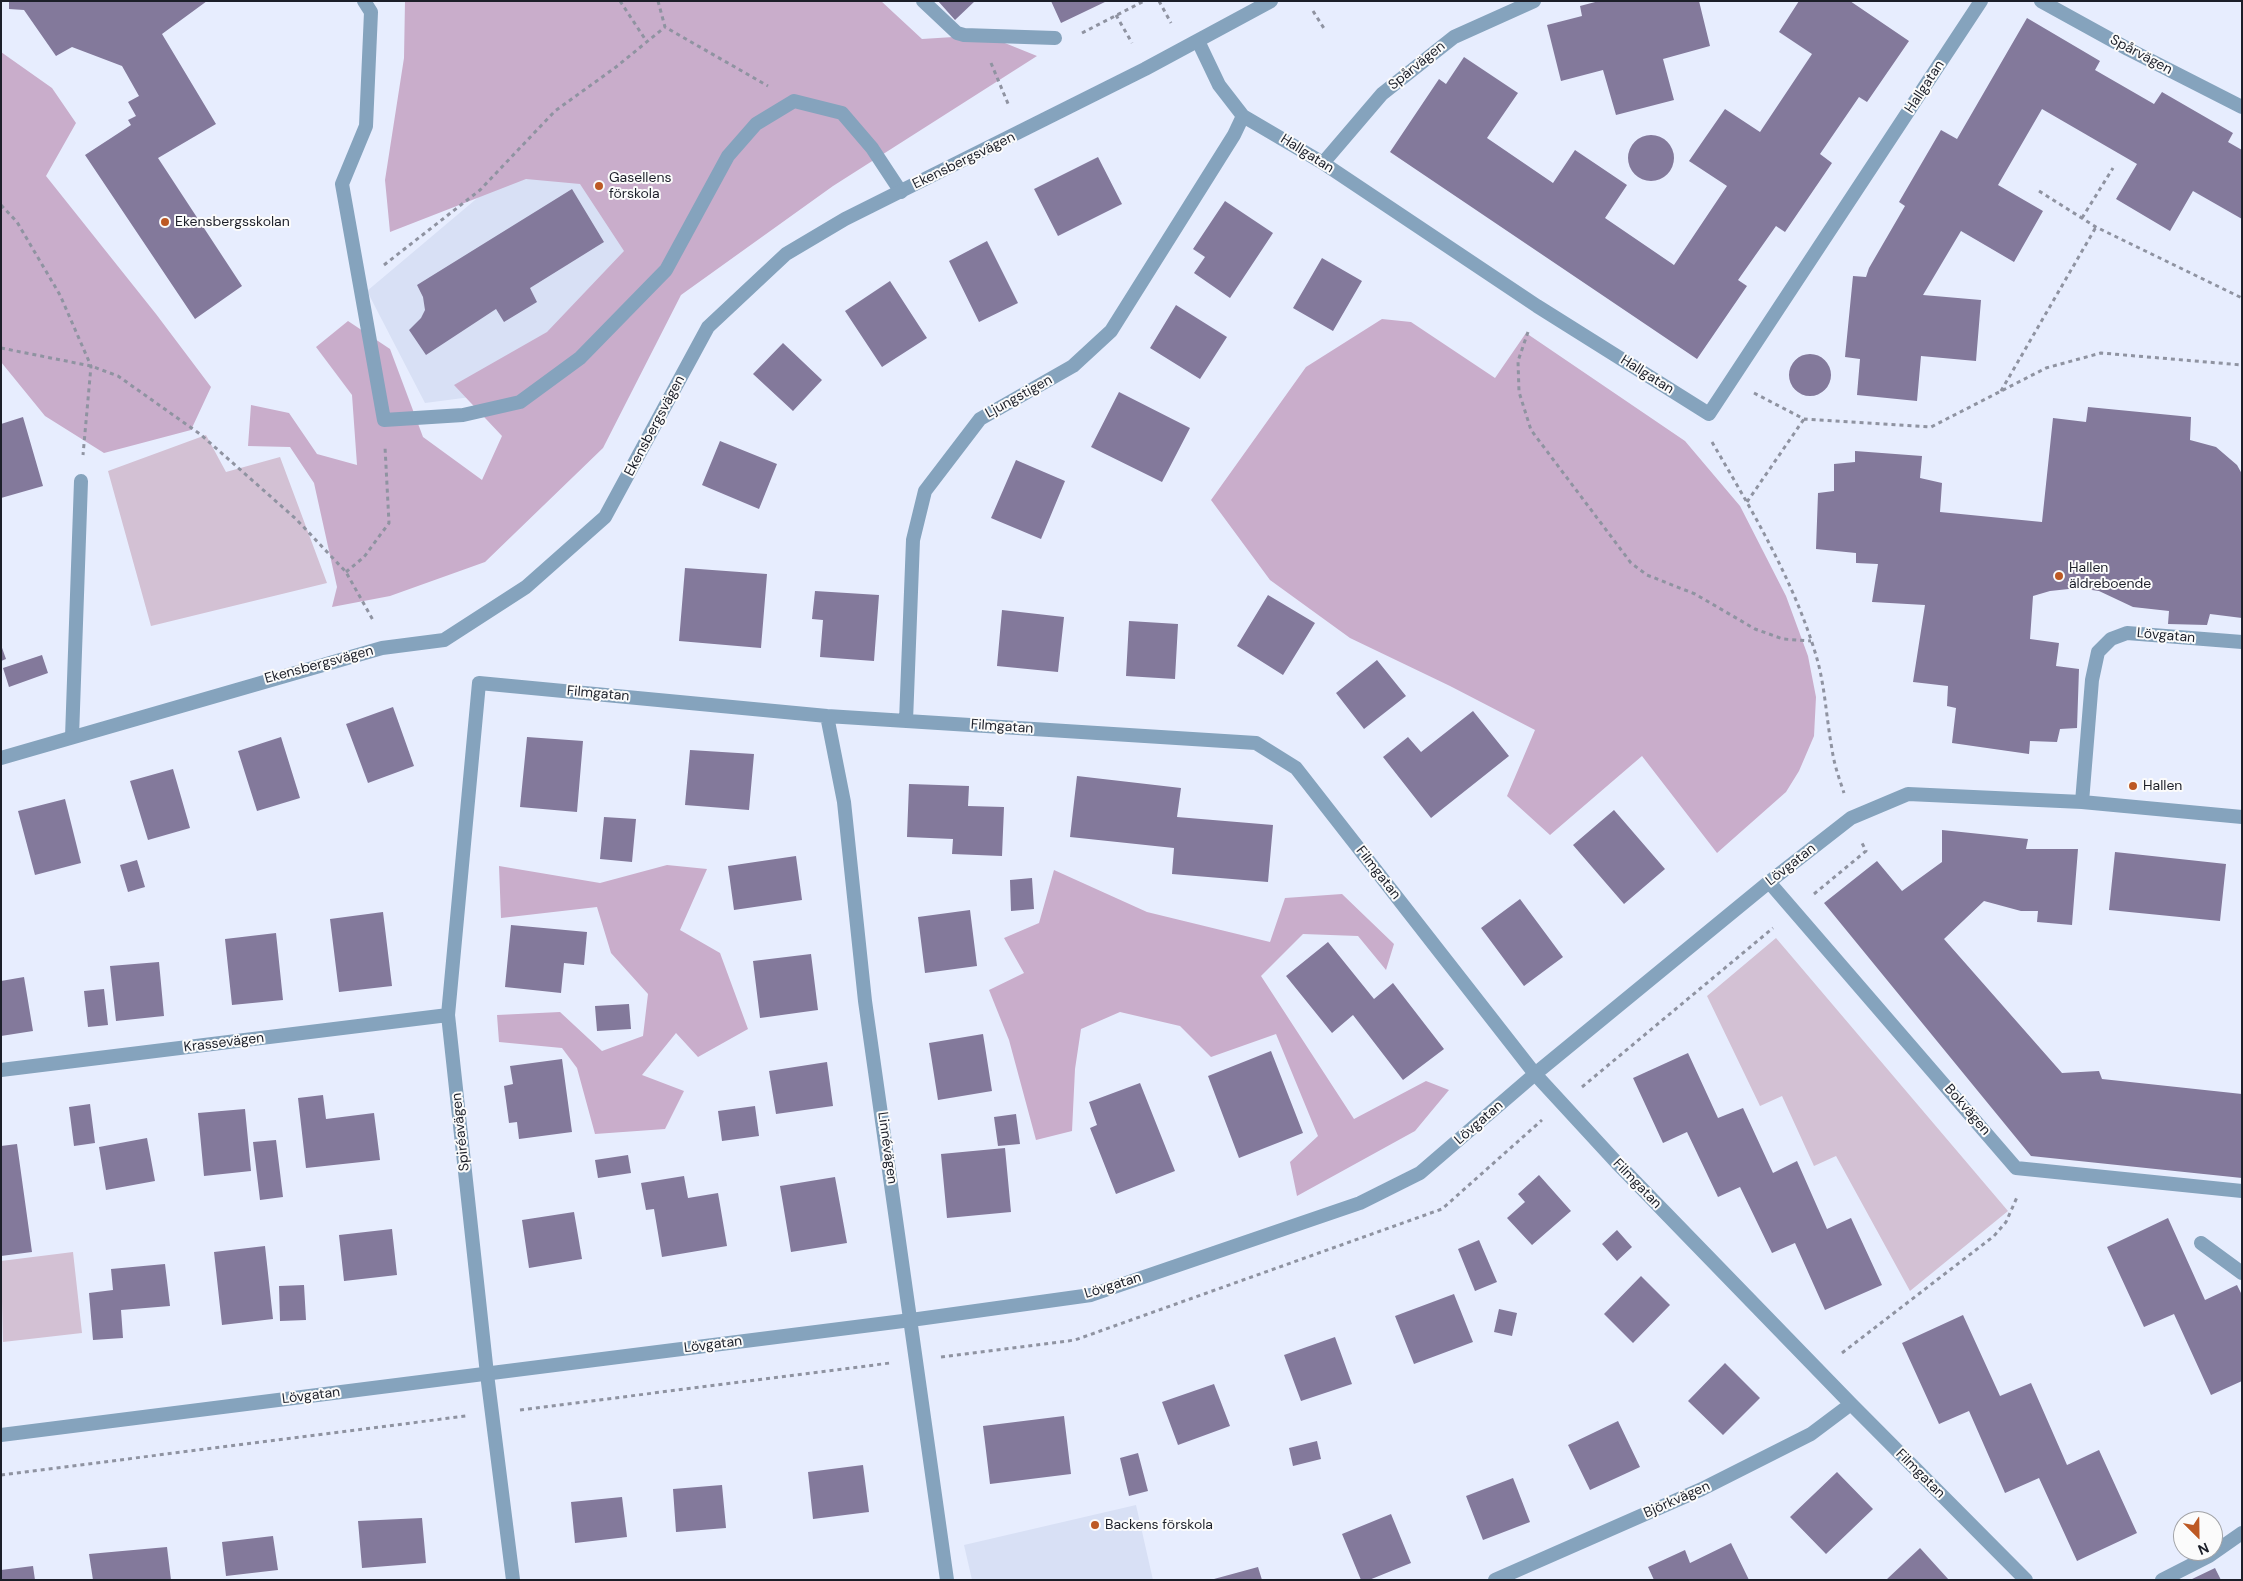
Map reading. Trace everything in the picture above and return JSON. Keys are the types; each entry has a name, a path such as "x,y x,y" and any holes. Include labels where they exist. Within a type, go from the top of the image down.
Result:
{"street":[{"path":"364,1 371,12 366,126 342,184 384,420 463,415 520,402 580,358 666,270 728,156 756,124 794,101 842,113 872,148 901,192"},
{"path":"923,1 957,33 964,35 1055,38"},
{"name":"Ekensbergsvägen","path":"1,758 382,648 444,640 526,587 605,517 708,327 786,254 846,219 1198,41 1271,1"},
{"name":"Spårvägen","path":"1322,163 1382,94 1454,36 1534,1"},
{"name":"Hallgatan","path":"1198,41 1219,85 1243,116 1322,163 1537,306 1709,414 1981,1"},
{"name":"Spårvägen","path":"2041,1 2128,50 2242,107"},
{"name":"Ljungstigen","path":"906,721 913,540 925,491 980,418 1073,366 1111,331 1234,135 1243,116"},
{"path":"72,737 81,482"},
{"name":"Lövgatan","path":"2082,802 2092,680 2098,652 2111,639 2127,633 2242,642"},
{"name":"Filmgatan","path":"479,683 827,716 1256,743 1296,768 1535,1074 1561,1103 1851,1404 2026,1580"},
{"name":"Spiréavägen","path":"479,683 448,1015 487,1374 513,1580"},
{"name":"Linnévägen","path":"827,716 844,802 865,1001 947,1580"},
{"name":"Lövgatan","path":"1,1435 911,1320 1091,1294 1360,1202 1420,1173 1535,1074 1769,882 1851,818 1908,794 2082,802 2242,817"},
{"name":"Bokvägen","path":"1769,882 2016,1168 2242,1191"},
{"name":"Krassevägen","path":"1,1070 448,1015"},
{"path":"2201,1243 2242,1273"},
{"name":"Björkvägen","path":"1495,1580 1702,1489 1811,1434 1851,1404"},
{"path":"2162,1580 2209,1556 2242,1534"}],"path":[{"path":"620,1 647,42"},
{"path":"658,1 665,27 794,101"},
{"path":"1055,38 1072,38 1144,1"},
{"path":"1159,1 1170,23"},
{"path":"1313,11 1325,30"},
{"path":"1116,15 1132,43"},
{"path":"360,283 480,190 555,111 665,27"},
{"path":"991,67 1009,106"},
{"path":"2082,218 2113,168"},
{"path":"2039,191 2096,227 2242,298"},
{"path":"1,205 17,222 60,295 91,366 81,482"},
{"path":"2001,391 2096,227"},
{"path":"1530,327 1518,361 1519,392 1531,430 1631,563 1646,575 1696,594 1755,629 1783,639 1811,641"},
{"path":"1,348 91,366 118,376 200,434 296,519 346,572 373,620 382,648"},
{"path":"1732,381 1804,419 1931,427 2046,368 2101,354 2242,365"},
{"path":"1,1475 1075,1340 1442,1209 1561,1103 1590,1081 1866,851 1851,818 1832,750 1824,696 1811,641 1794,593 1747,502 1710,439 1709,414"},
{"path":"1747,502 1804,419"},
{"path":"346,572 364,557 389,523 384,420"},
{"path":"1842,1353 1994,1236 2006,1222 2030,1169"}],"shaded area":[{"path":"405,1 881,1 922,39 985,35 1037,56 833,186 681,295 603,448 485,562 390,596 332,607 337,587 314,483 290,447 248,446 251,405 289,413 317,454 357,465 352,395 316,347 348,321 390,349 423,437 482,480 502,436 454,385 547,332 624,251 580,184 526,179 390,232 385,180 404,58"},
{"name":"Gasellens förskola","path":"660,44 754,111 509,392 425,403 367,291"},
{"path":"1,52 52,88 76,123 46,176 156,314 211,387 191,430 104,453 45,416 1,362"},
{"path":"1382,319 1411,322 1495,378 1526,333 1685,441 1740,506 1786,596 1808,656 1816,697 1814,736 1799,771 1786,792 1717,853 1642,756 1550,835 1507,796 1535,730 1450,686 1350,638 1270,580 1211,500 1306,367"},
{"path":"206,435 226,472 280,457 327,583 151,626 108,471"},
{"path":"667,865 707,869 680,930 720,953 748,1029 698,1057 676,1033 642,1075 684,1091 665,1129 595,1134 577,1068 562,1048 499,1042 497,1015 560,1012 602,1051 643,1036 648,994 611,953 597,907 501,918 499,866 600,883"},
{"path":"1054,870 1147,912 1270,942 1285,898 1342,894 1394,944 1386,970 1358,936 1303,934 1261,976 1354,1119 1426,1081 1449,1090 1415,1131 1297,1196 1290,1162 1318,1136 1276,1034 1211,1057 1180,1026 1120,1012 1081,1029 1075,1069 1072,1131 1036,1140 1009,1040 989,990 1024,973 1004,938 1039,923"},
{"path":"1776,938 2008,1211 1910,1291 1836,1156 1814,1166 1782,1096 1760,1106 1707,996"},
{"path":"73,1252 82,1333 3,1342 1,1261"},
{"name":"Backens förskola","path":"1136,1505 1153,1580 972,1580 964,1545"}],"building":[{"name":"Ekensbergsskolan","path":"9,1 207,1 162,34 216,124 158,158 242,286 195,319 85,155 131,125 128,120 136,116 128,102 139,96 122,66 72,47 56,56 24,10 9,9"},
{"path":"938,1 975,1 955,20"},
{"path":"1051,1 1107,1 1061,23"},
{"path":"1599,1 1699,1 1710,46 1663,59 1674,100 1616,115 1603,70 1561,81 1547,25 1582,16 1580,6"},
{"path":"1799,1 1850,1 1909,41 1867,102 1859,97 1820,154 1832,163 1785,232 1776,226 1738,280 1747,286 1697,359 1390,152 1439,79 1446,84 1464,57 1518,93 1487,138 1553,183 1575,150 1627,185 1605,218 1674,265 1727,186 1689,161 1725,109 1760,132 1812,54 1779,32"},
{"path":"2027,18 2100,61 2095,70 2154,104 2162,92 2233,133 2228,142 2242,150 2242,219 2193,191 2170,231 2116,199 2137,164 2042,109 1998,185 2043,211 2014,262 1961,231 1923,295 1981,300 1976,361 1921,356 1917,401 1857,395 1860,359 1845,357 1853,276 1866,277 1869,268 1905,206 1899,202 1941,130 1957,139"},
{"path":"1651,135 1664,139 1670,145 1674,158 1670,171 1664,177 1651,181 1638,177 1632,171 1628,158 1632,145 1638,139"},
{"path":"1098,157 1122,204 1058,236 1034,189"},
{"path":"572,189 604,242 530,288 537,302 504,322 496,309 426,355 409,330 421,318 425,310 423,297 417,285"},
{"path":"1225,201 1273,233 1230,298 1194,273 1205,257 1193,249"},
{"path":"987,241 1018,303 979,322 949,261"},
{"path":"1322,258 1362,281 1333,331 1293,308"},
{"path":"890,281 927,338 882,367 845,311"},
{"path":"1176,305 1227,337 1200,379 1150,348"},
{"path":"783,343 822,380 793,411 753,374"},
{"path":"1810,354 1825,360 1831,375 1825,390 1810,396 1795,390 1789,375 1795,360"},
{"path":"1119,392 1190,428 1162,482 1091,447"},
{"name":"Hallen äldreboende","path":"2088,407 2191,417 2190,440 2216,447 2237,465 2242,474 2242,618 2210,614 2207,625 2168,624 2169,611 2133,607 2099,591 2078,588 2050,591 2033,596 2030,639 2059,643 2056,666 2079,669 2077,728 2060,729 2057,742 2030,741 2029,754 1952,743 1956,708 1947,706 1948,686 1913,682 1925,605 1872,602 1878,564 1856,563 1856,553 1816,549 1818,493 1834,491 1834,464 1855,462 1855,451 1922,456 1920,478 1942,483 1940,512 2042,522 2053,418 2086,422"},
{"path":"23,417 43,486 1,498 1,424"},
{"path":"720,441 777,464 759,509 702,485"},
{"path":"1016,460 1065,481 1041,539 991,518"},
{"path":"685,568 767,574 761,648 679,641"},
{"path":"815,591 879,595 874,661 820,657 823,620 812,619"},
{"path":"1268,595 1315,623 1283,675 1237,646"},
{"path":"1002,610 1064,617 1058,672 997,666"},
{"path":"1129,621 1178,624 1175,679 1126,676"},
{"path":"1,645 6,659 1,661"},
{"path":"42,655 48,673 9,687 3,668"},
{"path":"1377,660 1406,696 1364,729 1336,693"},
{"path":"393,707 414,766 368,783 346,724"},
{"path":"1473,711 1509,756 1431,818 1383,757 1408,737 1421,752"},
{"path":"281,737 300,798 257,811 238,751"},
{"path":"527,737 583,741 577,812 520,807"},
{"path":"690,750 754,754 749,810 685,805"},
{"path":"173,769 190,828 148,840 130,781"},
{"path":"1077,776 1181,788 1177,817 1273,825 1268,882 1172,874 1174,848 1070,837"},
{"path":"909,784 969,786 968,806 1004,807 1002,856 952,854 953,839 907,837"},
{"path":"65,799 81,863 35,875 18,811"},
{"path":"1614,810 1665,869 1624,904 1573,845"},
{"path":"604,817 636,819 632,862 600,859"},
{"path":"1942,830 2028,839 2026,849 2078,849 2072,925 2037,922 2038,911 2021,911 1984,901 1944,939 2062,1073 2099,1071 2102,1079 2242,1094 2242,1178 2031,1156 1824,903 1877,861 1902,891 1942,862"},
{"path":"2115,852 2226,864 2220,921 2109,910"},
{"path":"796,856 802,900 734,910 728,866"},
{"path":"137,860 145,887 128,892 120,865"},
{"path":"1032,878 1034,909 1011,911 1010,880"},
{"path":"1520,899 1563,957 1524,986 1481,928"},
{"path":"970,910 977,966 925,973 918,917"},
{"path":"383,912 392,986 339,992 330,919"},
{"path":"511,925 587,932 584,965 564,963 561,993 505,987"},
{"path":"276,933 283,1000 232,1005 225,939"},
{"path":"1328,942 1374,999 1393,983 1444,1049 1403,1080 1353,1015 1332,1033 1286,976"},
{"path":"811,954 818,1010 760,1018 753,961"},
{"path":"159,962 164,1016 116,1021 110,966"},
{"path":"24,977 33,1031 1,1036 1,981"},
{"path":"104,989 108,1025 88,1027 84,991"},
{"path":"629,1004 631,1029 597,1031 595,1006"},
{"path":"983,1034 992,1091 938,1100 929,1043"},
{"path":"1271,1051 1303,1133 1239,1158 1208,1076"},
{"path":"1688,1053 1718,1118 1743,1108 1773,1173 1797,1161 1827,1229 1851,1218 1882,1285 1825,1310 1795,1243 1772,1253 1740,1187 1718,1197 1687,1132 1663,1143 1633,1078"},
{"path":"562,1059 572,1132 519,1139 517,1122 509,1123 504,1086 513,1084 510,1066"},
{"path":"827,1062 833,1106 776,1114 769,1071"},
{"path":"1140,1083 1175,1171 1116,1194 1090,1128 1097,1125 1089,1102"},
{"path":"323,1095 326,1119 374,1113 380,1160 306,1168 298,1098"},
{"path":"90,1104 95,1143 74,1146 69,1107"},
{"path":"755,1106 759,1136 722,1141 718,1111"},
{"path":"245,1109 251,1171 204,1176 198,1113"},
{"path":"1016,1114 1020,1144 998,1146 994,1117"},
{"path":"147,1138 155,1181 106,1190 99,1147"},
{"path":"276,1140 283,1197 260,1200 253,1142"},
{"path":"17,1144 32,1252 1,1256 1,1146"},
{"path":"1005,1148 1011,1212 947,1218 941,1154"},
{"path":"628,1155 631,1173 598,1178 595,1160"},
{"path":"1539,1175 1571,1211 1532,1245 1507,1218 1525,1202 1518,1194"},
{"path":"684,1176 688,1198 718,1193 727,1246 662,1257 654,1209 646,1210 641,1183"},
{"path":"835,1177 847,1243 791,1252 780,1186"},
{"path":"574,1212 582,1259 529,1268 522,1220"},
{"path":"2168,1218 2205,1300 2237,1285 2242,1295 2242,1381 2211,1395 2174,1314 2144,1327 2107,1247"},
{"path":"392,1229 397,1275 344,1281 339,1235"},
{"path":"1617,1230 1632,1247 1617,1261 1602,1244"},
{"path":"1479,1240 1497,1282 1475,1291 1458,1249"},
{"path":"265,1246 273,1319 222,1325 214,1252"},
{"path":"165,1264 170,1306 121,1310 123,1338 93,1340 89,1293 113,1290 111,1269"},
{"path":"1641,1276 1670,1305 1633,1343 1604,1314"},
{"path":"304,1285 306,1320 280,1321 279,1286"},
{"path":"1454,1294 1473,1342 1414,1364 1395,1316"},
{"path":"1499,1309 1517,1313 1512,1336 1494,1332"},
{"path":"1963,1315 2000,1396 2031,1383 2067,1465 2099,1450 2137,1533 2077,1561 2039,1478 2005,1493 1969,1411 1939,1424 1902,1343"},
{"path":"1335,1337 1352,1384 1301,1401 1284,1355"},
{"path":"1725,1363 1760,1398 1723,1435 1688,1401"},
{"path":"1214,1384 1230,1426 1178,1445 1162,1402"},
{"path":"1064,1416 1071,1474 990,1484 983,1426"},
{"path":"1618,1421 1640,1467 1590,1490 1568,1445"},
{"path":"1317,1441 1321,1459 1293,1466 1289,1448"},
{"path":"1138,1453 1148,1491 1129,1496 1120,1458"},
{"path":"863,1465 869,1512 813,1519 808,1472"},
{"path":"1837,1472 1873,1509 1826,1554 1790,1517"},
{"path":"1513,1478 1530,1522 1483,1540 1466,1496"},
{"path":"722,1485 726,1528 676,1532 673,1489"},
{"path":"622,1497 627,1537 575,1543 571,1502"},
{"path":"1391,1514 1411,1563 1369,1580 1361,1580 1342,1534"},
{"path":"422,1518 426,1563 362,1568 358,1521"},
{"path":"273,1536 278,1570 226,1576 222,1542"},
{"path":"1731,1543 1749,1580 1654,1580 1648,1567 1685,1550 1690,1563"},
{"path":"167,1547 171,1580 93,1580 89,1554"},
{"path":"1920,1548 1949,1580 1886,1580"},
{"path":"33,1566 35,1580 1,1580 1,1570"},
{"path":"1258,1567 1262,1580 1214,1580 1214,1579"},
{"path":"2215,1568 2221,1580 2190,1580"}],"place":[{"name":"Gasellens förskola","path":"599,186"},
{"name":"Ekensbergsskolan","path":"165,222"},
{"name":"Hallen äldreboende","path":"2059,576"},
{"name":"Hallen","path":"2133,786"},
{"name":"Backens förskola","path":"1095,1525"}]}
